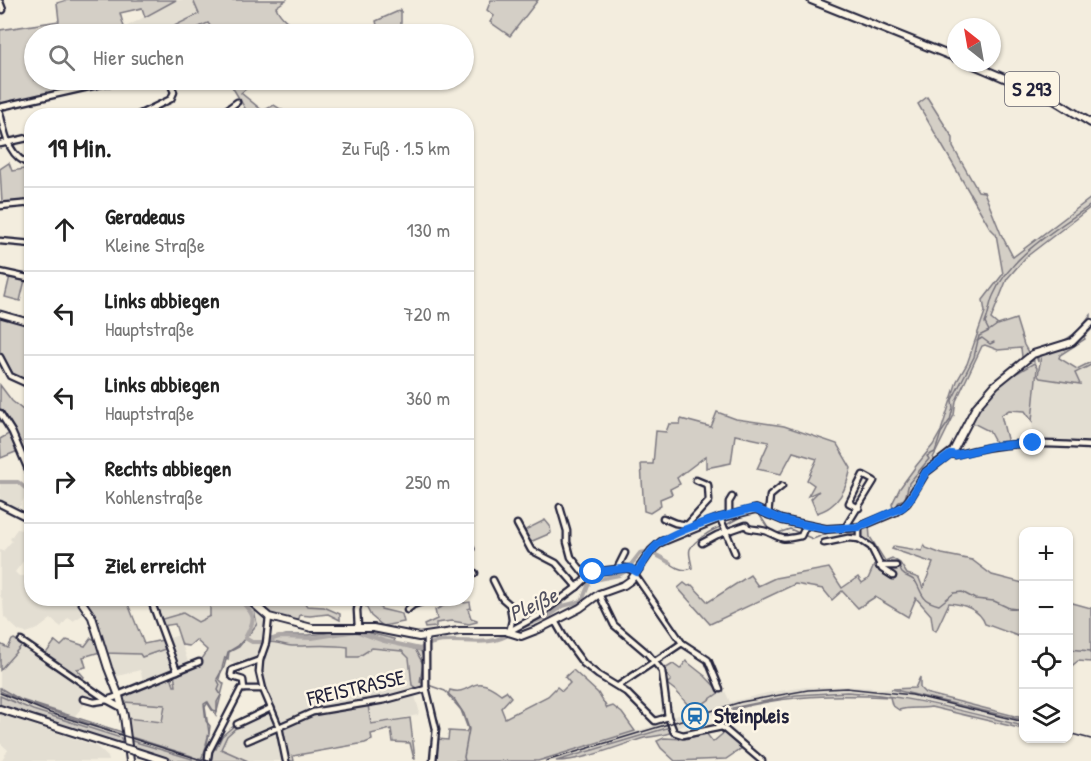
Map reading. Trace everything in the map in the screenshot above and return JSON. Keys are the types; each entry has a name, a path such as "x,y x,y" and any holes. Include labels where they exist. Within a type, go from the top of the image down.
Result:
{"main road":[{"path":"811,0 947,54"},
{"name":"S 293","path":"991,72 1038,91 1091,123"},
{"path":"256,606 269,617 325,630 358,627 426,639 450,631 511,633 521,636 585,605 599,594 624,585 637,575 650,553 667,538 688,527 753,509 803,530 859,529 903,507 926,472 951,454 986,393 1027,358 1072,342 1091,323"},
{"path":"84,606 92,617 108,669 119,695 130,761"},
{"path":"0,710 164,761"}],"street":[{"path":"0,2 3,10"},
{"path":"0,107 75,90"},
{"path":"155,108 171,99 173,90"},
{"path":"229,108 237,102"},
{"path":"0,113 7,141 18,159 24,162"},
{"path":"0,144 24,138"},
{"path":"0,206 24,204"},
{"path":"0,242 24,244"},
{"path":"0,272 24,277"},
{"path":"0,314 24,321"},
{"path":"0,357 10,376 24,382"},
{"path":"0,413 12,432 24,460"},
{"path":"951,454 956,455 993,446 1033,443 1091,446"},
{"path":"845,528 859,508 874,481 863,475 849,503 859,508"},
{"path":"663,518 688,527 709,501 708,485 696,480"},
{"path":"768,515 770,496 782,486"},
{"path":"729,515 729,502 732,497"},
{"path":"0,504 24,516"},
{"path":"560,507 571,557 586,576"},
{"path":"720,518 735,553"},
{"path":"517,524 531,550 556,562 577,587"},
{"path":"702,543 723,528 746,525 748,528 766,530 781,539 803,530"},
{"path":"859,529 859,539"},
{"path":"824,543 848,538 859,539 871,548 879,566 894,576"},
{"path":"617,569 625,553"},
{"path":"879,566 896,566"},
{"path":"511,633 536,618 593,572 628,568 637,575 682,643 708,660 720,689"},
{"path":"493,580 502,598 510,604 511,633"},
{"path":"599,594 614,625 662,672 668,717 672,729 677,734 683,735 722,727 762,761"},
{"path":"153,606 177,671"},
{"path":"358,606 358,627"},
{"path":"407,610 412,606"},
{"path":"269,617 259,672 263,689 279,727 286,761"},
{"path":"555,621 580,660 597,675 618,686 641,705 655,721 668,717"},
{"path":"426,639 426,687 436,723 433,761"},
{"path":"21,641 122,708"},
{"path":"618,686 682,643"},
{"path":"244,688 243,680 231,675 232,670 260,660"},
{"path":"83,699 94,702 107,700 199,662"},
{"name":"FREISTRASSE","path":"248,741 313,712 385,700 426,687"},
{"path":"208,758 209,751 241,688 263,689"},
{"path":"237,724 271,708"}],"shaded area":[{"path":"67,0 176,0 145,17 142,8 120,13 123,24 39,24 59,21 57,3"},
{"path":"176,0 193,0 200,14 176,24 131,24"},
{"path":"193,0 286,0 276,7 290,24 178,24 199,14"},
{"path":"491,0 538,0 510,36 490,22 494,16 487,10"},
{"path":"401,10 401,24 377,24 376,21"},
{"path":"24,26 24,90 69,90 0,105 0,30"},
{"path":"234,90 245,90 241,93 259,108 245,108"},
{"path":"927,97 953,138 953,147 978,191 984,192 1013,257 1091,198 1091,207 1026,257 1007,279 991,319 998,325 1016,319 1028,352 1064,341 1077,331 1091,315 1091,330 1084,337 1085,339 1060,355 1059,358 1077,369 1091,362 1091,365 1075,373 1080,384 1040,378 1038,376 1041,355 1038,356 1038,362 1036,356 1033,357 1034,361 1012,373 973,406 980,396 1022,357 1021,348 998,350 982,346 956,401 954,415 933,458 935,460 923,471 905,498 893,509 892,504 900,488 941,431 957,381 967,364 985,312 983,300 1003,274 996,234 990,228 918,104"},
{"path":"9,163 12,171 24,169 24,201 2,203 0,169"},
{"path":"10,276 24,280 20,301 5,297"},
{"path":"0,316 24,323 24,380 13,374 0,351"},
{"path":"1034,363 1037,368 1032,421 1025,411 1009,410 1001,415 1008,443 996,444 989,431 969,421 983,399 1010,377"},
{"path":"1091,365 1091,443 1033,440 1032,421 1036,377 1079,384 1075,374"},
{"path":"0,385 12,401 24,411 24,456 8,422 0,409"},
{"path":"717,412 736,419 784,426 837,444 851,468 840,496 831,506 817,513 811,499 819,491 808,496 814,485 807,480 817,459 793,452 781,474 757,469 769,442 735,435 731,463 706,468 706,456 677,478 680,484 670,489 672,494 660,499 661,506 650,513 644,511 641,464 653,464 656,431 666,432 669,424 680,424 681,419 711,427"},
{"path":"10,433 18,451 1,458 0,439"},
{"path":"0,484 16,484 24,489 24,499 18,509 0,501"},
{"path":"545,520 550,526 551,533 530,542 524,532"},
{"path":"24,525 24,560 15,572 19,576 24,576 24,606 83,606 88,612 73,621 68,618 61,627 51,619 38,629 26,633 19,631 4,617 3,601 0,595 0,550 3,551 12,541 10,539 17,529 21,530"},
{"path":"869,525 870,537 885,561 892,558 900,563 907,574 919,578 923,588 933,563 892,549 894,546 922,551 924,545 942,554 972,560 992,575 1019,582 1019,637 985,624 975,611 959,605 949,603 936,631 933,629 931,615 916,598 908,617 875,597 858,608 842,591 832,600 823,589 795,584 710,624 678,588 684,583 688,586 692,585 708,602 750,575 758,586 775,578 829,568 842,588 858,577 862,583 868,579 878,561 874,551 861,538 861,529"},
{"path":"1073,603 1091,608 1091,662 1078,661 1073,665"},
{"path":"88,606 129,606 144,644 163,640 165,649 142,657 140,654 105,653 93,613"},
{"path":"154,606 210,606 210,616 198,622 159,620"},
{"path":"210,606 250,606 254,610 257,624 239,647 229,652 228,659 225,657 219,679 224,684 216,715 208,702 205,707 209,733 206,744 216,749 222,736 236,724 239,725 227,736 221,749 248,761 209,761 199,758 197,761 176,761 129,746 129,740 192,759 192,756 128,736 126,718 162,722 165,705 124,702 121,695 171,675 174,686 176,686 174,673 194,665 205,655 207,650 196,640 189,646 182,645 175,624 162,626 159,620 183,613 198,622 210,616"},
{"path":"259,606 324,607 340,614 340,620 328,614 300,615 297,625 268,614"},
{"path":"366,606 379,606 381,609 402,614 404,622 383,626 371,616"},
{"path":"443,606 471,606 468,609 471,618 477,622 469,624 452,621 436,623 436,627 425,628 424,625 437,619 435,610"},
{"path":"254,610 268,617 265,639 259,657 235,665 228,659 229,652 240,647 257,624"},
{"path":"357,630 394,639 395,643 421,651 424,660 425,687 416,688 412,685 409,658 402,651 372,648 358,657 348,657 348,647 292,646 268,642 268,639 286,635"},
{"path":"179,635 189,665 178,669 167,639"},
{"path":"91,638 96,640 100,652 83,657 86,667 77,669 84,677 80,681 44,656 55,641 61,646 67,640 85,646"},
{"path":"14,639 23,644 0,670 0,644 8,648"},
{"path":"268,642 313,646 332,644 348,647 348,657 359,657 372,648 402,651 409,658 418,715 371,724 368,705 282,729 289,761 248,761 220,749 227,736 239,725 273,708 264,686 262,661"},
{"path":"23,644 93,694 74,717 21,700 0,688 0,670"},
{"path":"165,649 174,671 144,683 140,670 114,677 105,653 141,654 142,657"},
{"path":"686,661 720,692 703,704 706,708 694,712 667,684 671,680 663,670 673,664 680,669"},
{"path":"573,670 598,693 607,708 613,706 622,713 635,731 538,761 435,761 438,739 448,740 449,731 466,732 468,729 461,710 448,695 450,690 463,690 483,684 501,694 506,691 511,697 501,708 505,718 548,696 557,687 562,691 570,683 565,677"},
{"path":"920,677 920,688 925,693 1019,717 1019,719 891,689 915,688"},
{"path":"848,686 914,693 1019,719 1019,725 893,696 847,692 820,693 761,701 701,718 675,729 673,726 556,761 538,761 705,708 702,704 720,692 718,689 723,687 730,702 806,687"},
{"path":"0,688 21,700 122,732 120,734 21,701 0,691"},
{"path":"0,691 21,701 120,734 121,738 33,710 0,696"},
{"path":"847,692 892,697 1019,725 1019,728 931,707 899,710 892,705 890,697 811,697 771,701 732,710 732,708 796,695"},
{"path":"0,696 33,710 121,738 122,744 0,706"},
{"path":"124,702 165,704 163,722 126,718"},
{"path":"368,705 371,724 410,718 415,759 410,743 393,742 391,729 371,734 372,740 365,743 293,756 294,761 289,761 282,729 313,714"},
{"path":"0,714 96,746 108,757 109,761 1,761 8,750 0,743"},
{"path":"670,727 672,732 644,738 589,756 556,761"},
{"path":"726,731 745,746 726,759 675,761 657,741 664,738 685,739 706,733 713,742"},
{"path":"132,737 169,747 183,753 182,757 132,741"}],"waterway":[{"path":"896,508 899,501 905,499 909,483 929,459 927,456 935,452 941,433 950,420 952,400 974,357 979,336 989,331 985,323 1000,282 1022,256 1091,205"},
{"path":"990,330 997,325"},
{"path":"977,341 982,338 990,344 994,342"},
{"name":"Pleiße","path":"0,482 18,482 24,487"},
{"name":"Pleiße","path":"752,513 759,514 775,534 790,529 813,539 831,532"},
{"name":"Pleiße","path":"726,525 742,516"},
{"name":"Pleiße","path":"670,563 680,569 692,568 689,553 692,546 713,530 721,527"},
{"name":"Pleiße","path":"839,531 858,534"},
{"name":"Pleiße","path":"520,628 549,616 563,606 582,601 590,581 619,575 626,571 640,553 652,553 670,563"},
{"name":"Pleiße","path":"884,564 897,564 904,575 916,582 924,598 929,602 939,605 954,593 962,592 975,599 994,601 1009,608 1019,609"},
{"name":"Pleiße","path":"245,606 253,620 245,638 252,642 264,642 279,637 312,638 356,631 384,641 420,649 442,641 488,641 500,639 511,633"},
{"path":"353,606 355,618"},
{"path":"201,759 210,726 206,721 204,704 207,702 212,710 217,711 217,702 221,695 217,679 224,667 228,652 245,638"},
{"path":"415,649 423,664 420,682 445,691 454,699 464,714 469,729 465,761"},
{"name":"Pleiße","path":"1073,649 1091,651"}],"railway":[{"path":"546,761 741,702 808,690 846,688 912,695 1019,721"},
{"path":"0,693 50,713 205,761"},
{"path":"1073,734 1091,739"}],"place":[{"name":"Steinpleis","path":"695,716"}],"route":[{"path":"593,572 630,568 637,572 656,546 667,538 751,509 782,520 826,529 854,529 903,507 926,472 951,454 954,456 993,446 1033,443"}]}
